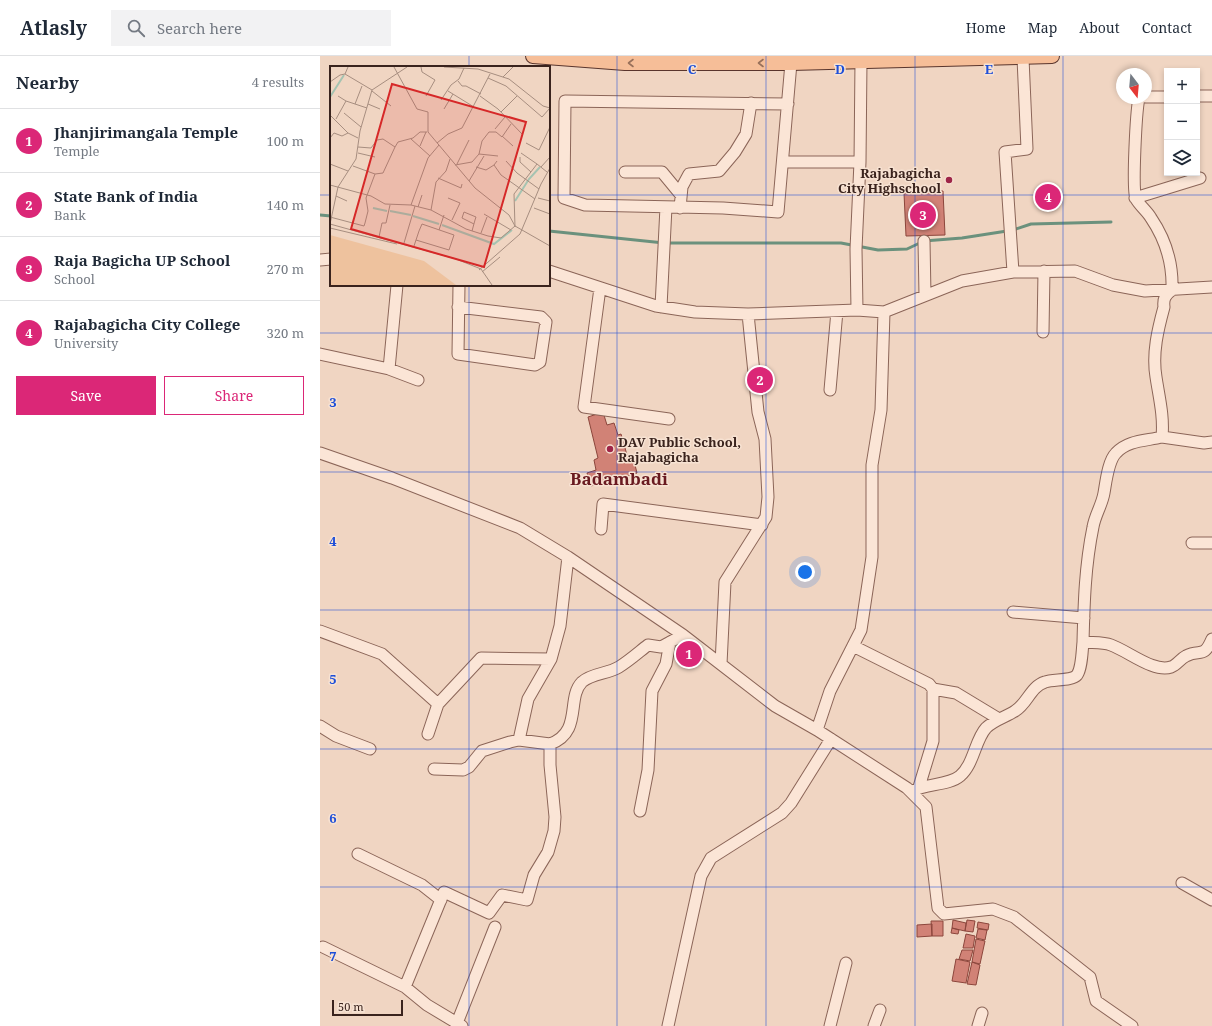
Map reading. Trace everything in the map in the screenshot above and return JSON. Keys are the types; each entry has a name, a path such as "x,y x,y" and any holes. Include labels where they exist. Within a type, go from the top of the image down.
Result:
{"main road":[{"path":"533,56 625,63 791,63 1023,58 1052,56"}],"street":[{"path":"1013,272 1005,152 1027,149 1023,58"},
{"path":"857,310 856,249 860,162 861,61"},
{"path":"788,104 565,101 564,198 586,205 778,212 784,162 791,63"},
{"path":"1200,96 1212,96"},
{"path":"1152,97 1164,97"},
{"path":"680,208 682,187 689,174 719,171 735,152 746,134 751,104"},
{"path":"1138,104 1136,117 1135,198 1151,217 1165,243 1173,274 1172,290 1165,296 1163,301 1164,307 1156,347 1156,377 1163,421 1162,437"},
{"path":"784,162 860,162"},
{"path":"625,172 662,172 681,195"},
{"path":"1135,198 1200,178"},
{"path":"661,307 666,207"},
{"path":"924,241 925,296"},
{"path":"320,260 330,259"},
{"path":"550,271 661,307 695,312 748,314 857,310 884,312 962,281 1013,272 1075,271 1113,285 1145,292 1212,287"},
{"path":"1043,332 1044,271"},
{"path":"389,369 397,286"},
{"path":"458,307 541,317 545,319 546,322 540,362 535,365 458,354 458,307 459,286"},
{"path":"600,288 584,407 669,419"},
{"path":"830,390 837,311"},
{"path":"817,730 830,692 861,630 872,557 872,465 881,410 884,312"},
{"path":"721,664 725,582 766,517 768,471 765,439 758,412 748,314"},
{"path":"320,354 389,369 418,380"},
{"path":"915,789 958,777 967,769 986,729 1016,711 1027,699 1035,686 1045,682 1072,679 1077,674 1083,642 1084,580 1089,548 1095,515 1103,498 1106,480 1116,453 1132,443 1162,437 1204,443 1212,442"},
{"path":"320,453 385,475 520,528 568,557 683,635 775,706 915,789 926,807 938,908 944,914 993,909 1014,916 1090,977 1096,1001 1132,1026"},
{"path":"601,529 603,504 762,525"},
{"path":"1192,543 1212,543"},
{"path":"519,740 528,699 551,659 563,614 568,557"},
{"path":"1013,612 1084,618"},
{"path":"320,631 382,654 438,704"},
{"path":"434,769 463,770 469,767 482,752 510,742 519,740 550,744 559,741 567,731 571,720 577,690 582,683 589,678 618,668 648,645 661,647 683,635"},
{"path":"1083,642 1110,645 1130,653 1158,668 1170,667 1185,656 1207,650 1212,639"},
{"path":"640,811 648,770 652,691 666,664 670,642"},
{"path":"853,646 928,684 933,689 956,693 999,720"},
{"path":"428,734 438,704 481,658 551,659"},
{"path":"915,789 933,741 933,689"},
{"path":"320,726 336,736 370,749"},
{"path":"668,1026 701,876 711,858 782,813 791,803 831,739"},
{"path":"405,987 444,892 489,913 502,895 527,900 534,875 548,852 554,831 555,817 550,765 550,744"},
{"path":"358,854 422,885 440,900"},
{"path":"1182,883 1212,900"},
{"path":"323,947 405,987 427,1005 459,1024 495,927"},
{"path":"830,1026 846,963"},
{"path":"874,1026 880,1010"},
{"path":"978,1026 982,1013"}],"building":[{"path":"943,191 945,235 906,236 904,193"},
{"name":"DAV Public School, Rajabagicha","path":"603,412 607,425 614,423 618,435 621,434 629,462 634,461 637,473 591,486 587,473 596,470 594,460 598,458 588,417"},
{"path":"953,920 966,923 965,931 952,928"},
{"path":"967,920 975,921 973,932 965,931"},
{"path":"931,921 943,921 943,936 932,936"},
{"path":"978,922 989,924 988,930 977,928"},
{"path":"932,924 932,936 917,937 917,925"},
{"path":"952,928 959,930 958,934 951,933"},
{"path":"978,929 987,930 985,940 976,938"},
{"path":"966,934 975,936 973,948 963,948"},
{"path":"976,939 985,941 980,964 972,962"},
{"path":"962,950 973,950 970,961 959,959"},
{"path":"956,959 970,962 966,983 952,981"},
{"path":"972,962 980,965 976,985 967,984"}],"waterway":[{"path":"320,215 330,216"},
{"path":"1013,230 1031,224 1111,222"},
{"path":"550,231 664,243 841,243 878,250 907,249 924,241 962,238 1007,231"}],"place":[{"name":"Rajabagicha City Highschool","path":"949,180"},
{"name":"Rajabagicha City College","path":"1048,197"},
{"name":"Raja Bagicha UP School","path":"923,215"},
{"name":"State Bank of India","path":"760,380"},
{"name":"DAV Public School, Rajabagicha","path":"610,449"},
{"name":"Jhanjirimangala Temple","path":"689,654"}],"district":[{"name":"Badambadi","path":"619,478"}]}
